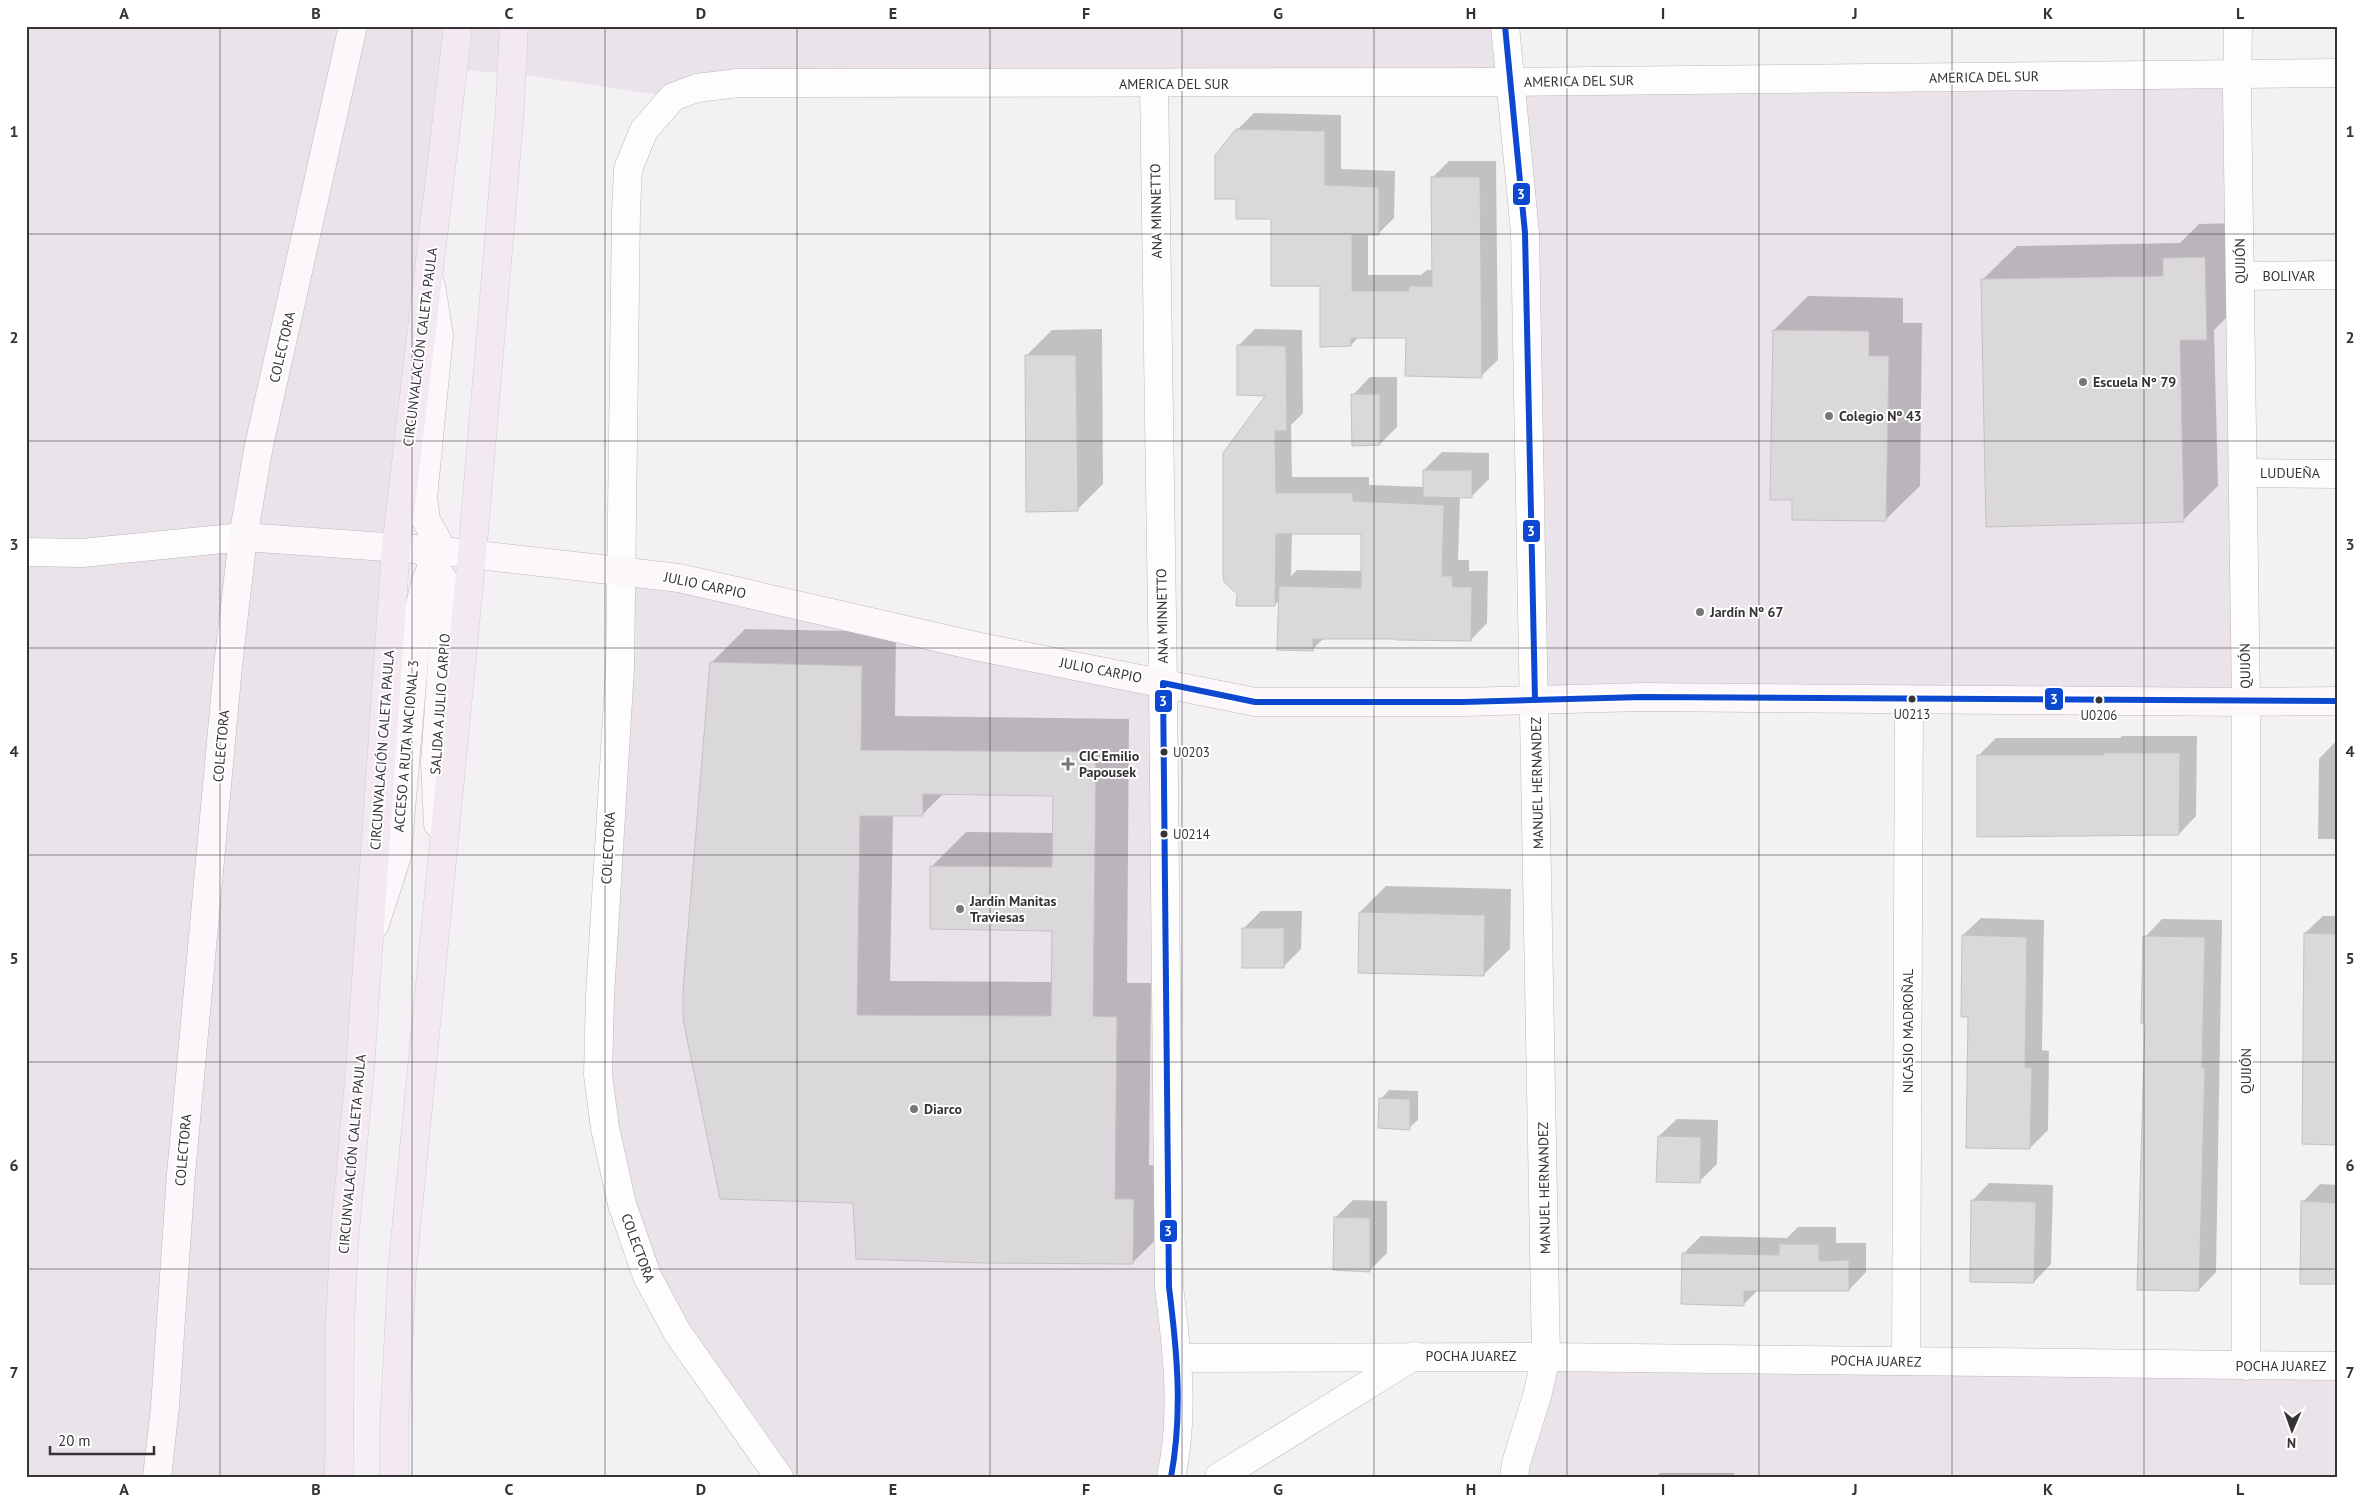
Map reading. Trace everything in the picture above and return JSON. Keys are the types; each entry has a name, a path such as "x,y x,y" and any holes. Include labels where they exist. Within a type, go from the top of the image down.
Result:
{"highway":[{"name":"CIRCUNVALACIÓN CALETA PAULA","path":"338,1477 340,1323 368,943 424,552 429,271 458,26"},
{"path":"394,1477 394,1427 402,1271 472,554 509,122 514,26"}],"street":[{"name":"COLECTORA","path":"157,1477 181,1174 228,666 243,537 259,444 353,26"},
{"name":"MANUEL HERNANDEZ","path":"1506,26 1525,233 1546,1357 1537,1396 1516,1463 1514,1477"},
{"name":"QUIJÓN","path":"2238,26 2237,74 2246,702 2246,1366"},
{"name":"AMERICA DEL SUR","path":"673,97 698,88 738,83 1154,84 1512,82 2338,73"},
{"name":"ANA MINNETTO","path":"1154,84 1163,683 1169,1287 1178,1358 1177,1449 1171,1477"},
{"name":"COLECTORA","path":"673,97 644,130 628,169 620,571 620,668 600,996 598,1074 605,1128 622,1204 647,1276 677,1332 779,1477"},
{"name":"SALIDA A JULIO CARPIO","path":"429,271 439,336 423,498 426,520 424,552 445,582 446,607 435,762 436,805 442,865"},
{"name":"BOLIVAR","path":"2240,276 2338,275"},
{"name":"LUDUEÑA","path":"2243,473 2338,474"},
{"path":"26,552 82,553 243,537"},
{"name":"JULIO CARPIO","path":"243,537 424,552 472,554 679,578 980,647 1255,702 1535,700 1642,697 2246,702 2338,701"},
{"name":"ACCESO A RUTA NACIONAL 3","path":"368,943 397,856 418,615 424,584 424,552"},
{"name":"NICASIO MADROÑAL","path":"1906,1361 1909,700"},
{"name":"POCHA JUAREZ","path":"1218,1477 1414,1356"},
{"name":"POCHA JUAREZ","path":"1178,1358 1414,1356 2338,1366"}],"shaded area":[{"path":"26,26 1505,26 1512,82 673,97 512,73 453,70 429,271 339,1477 26,1477"},
{"path":"2237,74 2246,702 1535,700 1512,82"},
{"path":"620,571 1163,683 1171,1477 779,1477 677,1332 605,1128"},
{"path":"1546,1357 2338,1366 2338,1477 1514,1477"}],"building":[{"path":"1236,129 1325,131 1325,185 1379,187 1379,235 1352,235 1352,291 1409,291 1409,286 1432,286 1431,177 1480,177 1482,378 1405,376 1406,338 1351,338 1351,346 1320,347 1320,286 1271,286 1271,219 1236,219 1236,199 1215,199 1215,155"},
{"path":"2205,257 2207,340 2180,340 2184,522 1986,527 1981,279 2163,276 2163,258"},
{"path":"1773,330 1869,331 1869,356 1889,356 1886,521 1792,520 1792,500 1770,500"},
{"path":"1237,345 1286,346 1287,431 1275,431 1276,493 1353,493 1353,501 1444,505 1442,576 1452,576 1453,587 1472,587 1471,641 1313,639 1313,651 1277,650 1279,586 1361,588 1361,534 1276,534 1275,606 1236,606 1237,594 1224,582 1223,575 1223,453 1265,396 1237,395"},
{"path":"1025,355 1076,355 1078,511 1026,512"},
{"path":"1351,394 1380,394 1380,445 1352,446"},
{"path":"1423,470 1472,470 1472,498 1423,497"},
{"path":"710,662 862,666 861,750 1096,752 1093,1016 1117,1017 1115,1199 1134,1199 1133,1264 984,1263 856,1259 853,1203 720,1199 683,1019 683,990","holes":["923,794 1053,796 1052,867 930,866 930,929 1052,931 1051,1016 857,1015 860,816 923,816"]},
{"path":"2103,753 2180,753 2179,835 1977,837 1977,755 2103,755"},
{"path":"1359,912 1485,915 1484,976 1358,973"},
{"path":"1242,928 1284,928 1284,968 1242,968"},
{"path":"2304,933 2338,934 2338,1145 2302,1144"},
{"path":"1962,935 2027,937 2025,1067 2032,1068 2030,1149 1966,1148 1968,1017 1961,1017"},
{"path":"2143,936 2205,937 2202,1068 2205,1068 2199,1291 2137,1290 2145,1023 2141,1023"},
{"path":"1379,1098 1410,1099 1410,1130 1378,1128"},
{"path":"1658,1136 1701,1137 1700,1183 1656,1182"},
{"path":"1971,1200 2036,1202 2034,1283 1970,1282"},
{"path":"2301,1201 2338,1203 2338,1284 2300,1284"},
{"path":"1334,1217 1370,1218 1370,1272 1333,1270"},
{"path":"1779,1244 1819,1244 1819,1261 1849,1260 1849,1291 1744,1291 1744,1306 1681,1304 1682,1253 1779,1255"}],"transit line":[{"name":"3","path":"1505,26 1525,233 1535,700"},
{"name":"3","path":"1171,1477 1177,1429 1178,1382 1169,1287 1163,683 1255,702 1463,702 1642,697 2338,701"}],"place":[{"name":"Escuela N° 79","path":"2083,382"},
{"name":"Colegio Nº 43","path":"1829,416"},
{"name":"Jardín Nº 67","path":"1700,612"},
{"name":"U0213","path":"1912,699"},
{"name":"U0206","path":"2099,700"},
{"name":"U0203","path":"1164,752"},
{"name":"CIC Emilio Papousek","path":"1068,764"},
{"name":"U0214","path":"1164,834"},
{"name":"Jardín Manitas Traviesas","path":"960,909"},
{"name":"Diarco","path":"914,1109"}]}
